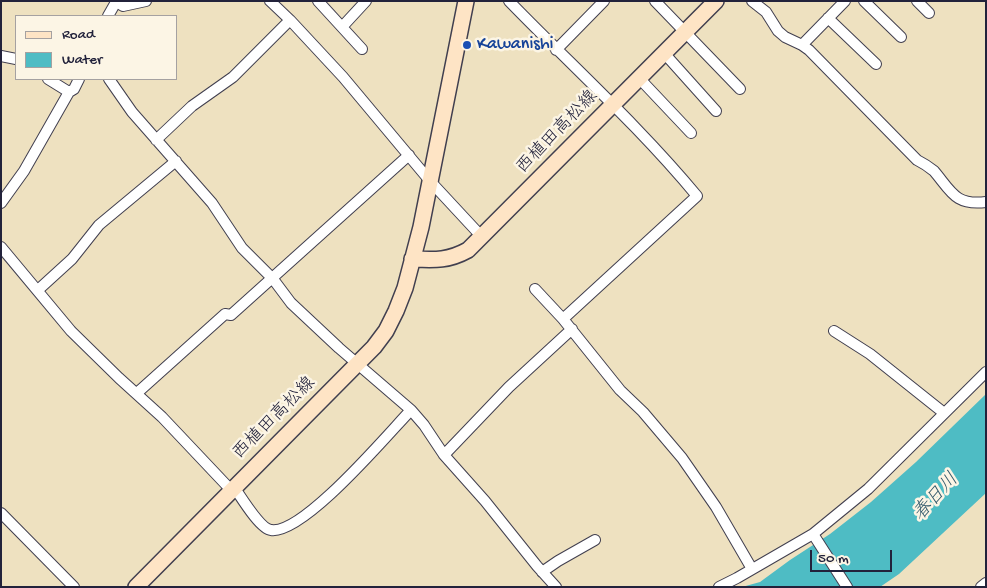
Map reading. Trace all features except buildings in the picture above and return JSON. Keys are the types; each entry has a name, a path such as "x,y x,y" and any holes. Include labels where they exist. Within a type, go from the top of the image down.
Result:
{"main road":[{"name":"西植田高松線","path":"136,587 357,364 386,331 405,288 421,227 466,1"},
{"name":"西植田高松線","path":"412,259 439,260 455,257 468,250 716,1"}],"street":[{"path":"108,15 115,2 123,6 146,1"},
{"path":"270,1 343,76 430,181 482,237"},
{"path":"318,1 362,49"},
{"path":"342,27 366,1"},
{"path":"509,1 671,164 697,196 563,319"},
{"path":"655,1 740,89"},
{"path":"752,1 766,12 778,31 785,38 810,50 918,160 932,170 956,197 965,201 986,202"},
{"path":"802,45 845,1"},
{"path":"864,1 901,37"},
{"path":"917,1 929,13"},
{"path":"556,50 601,2"},
{"path":"828,18 876,64"},
{"path":"156,140 192,106 233,77 290,20"},
{"path":"664,53 716,111"},
{"path":"1,56 15,59"},
{"path":"639,78 691,133"},
{"path":"50,80 69,92"},
{"path":"1,203 24,170 69,92 74,89 78,80"},
{"path":"110,80 132,112 212,202 242,248 273,279 292,303 357,364 411,410 424,425 444,455 485,500 556,587"},
{"path":"137,394 225,314 232,315 273,279 409,155"},
{"path":"38,290 72,259 99,225 176,161"},
{"path":"2,252 38,290 71,331 162,416 233,489 262,526 269,530 279,530 295,522 323,500 366,459 411,410"},
{"path":"534,289 572,329 620,390 643,412 682,458 716,507 752,570"},
{"path":"444,455 510,387 572,329"},
{"path":"834,331 870,354 944,413"},
{"path":"719,587 815,536 868,489 986,372"},
{"path":"1,513 74,587"},
{"path":"815,536 847,587"},
{"path":"542,572 595,540"},
{"path":"981,587 986,583"}],"water":[{"name":"春日川","path":"986,394 986,493 899,574 880,587 742,587 760,582 830,534 871,502 916,462"}],"place":[{"name":"Kawanishi","path":"467,45"}]}
